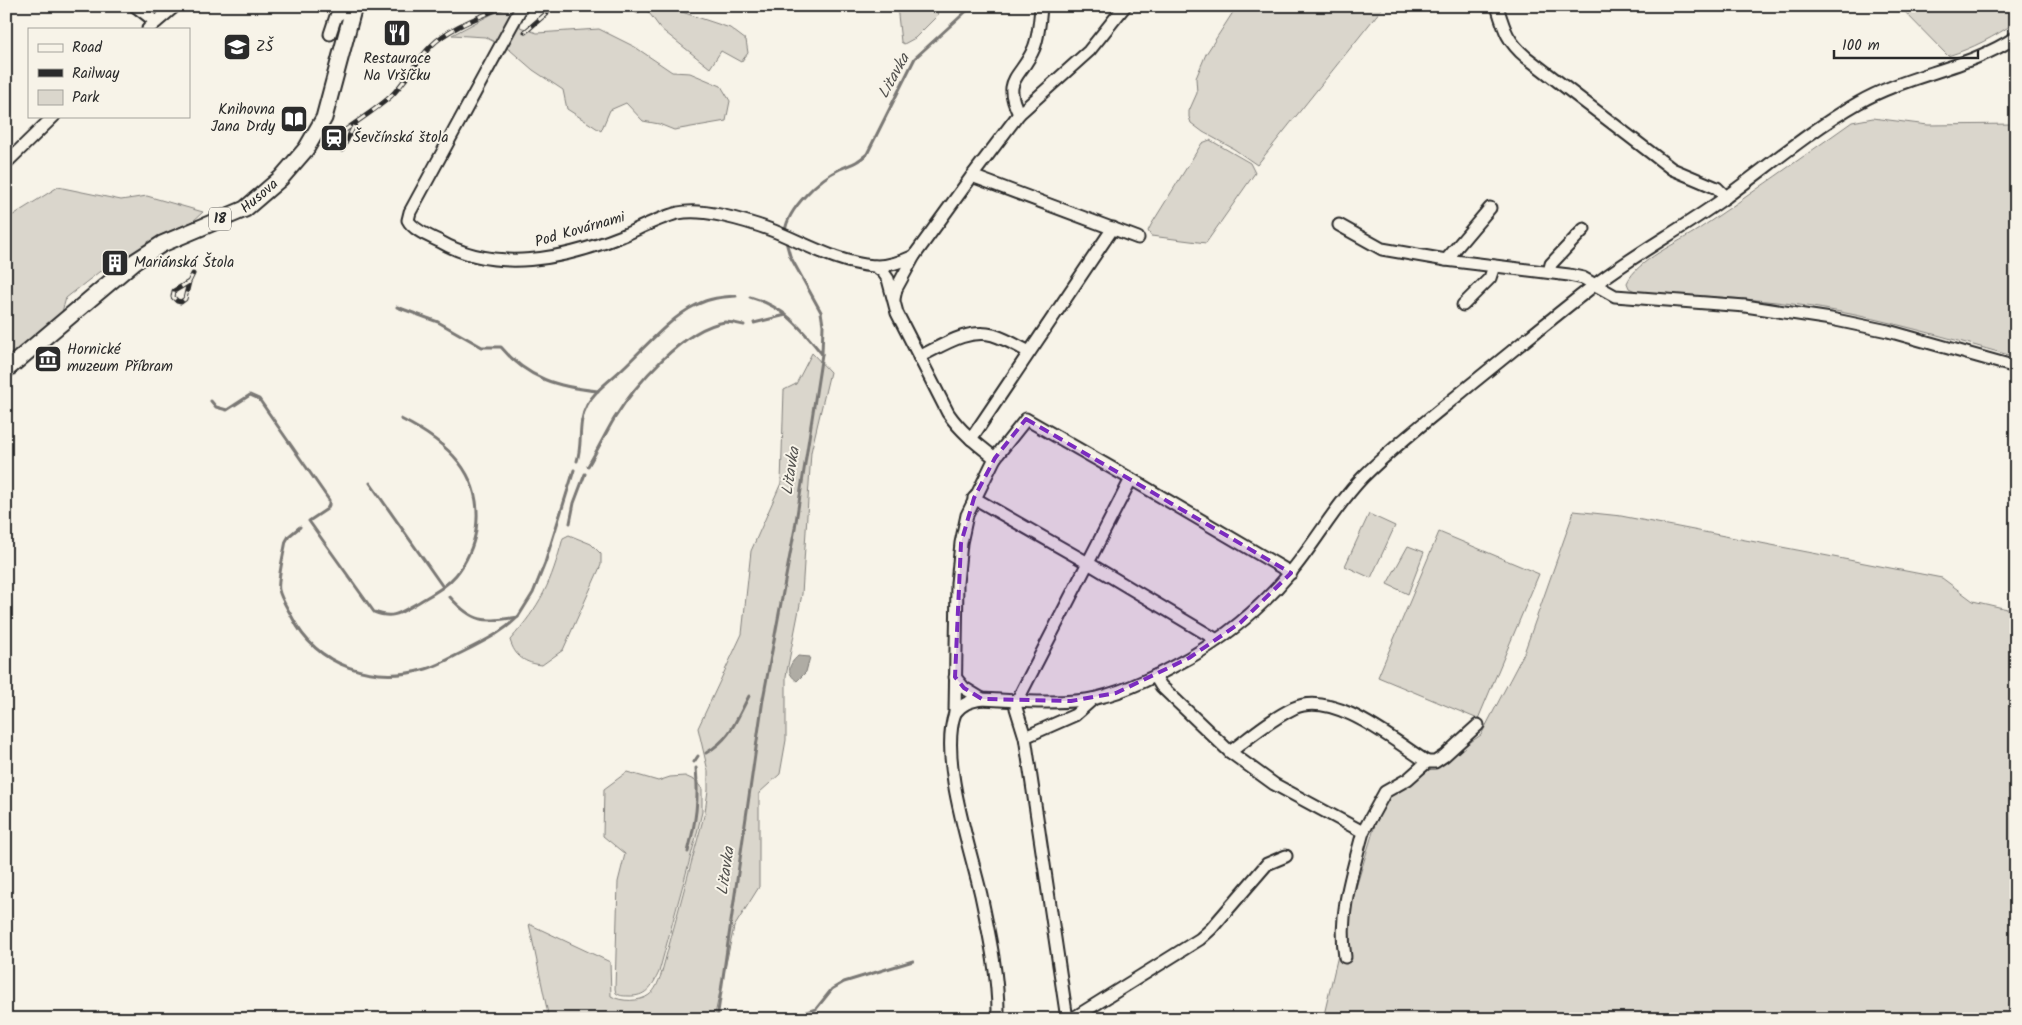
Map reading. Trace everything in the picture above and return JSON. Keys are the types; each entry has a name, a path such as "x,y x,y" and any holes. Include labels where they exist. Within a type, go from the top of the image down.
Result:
{"main road":[{"name":"Husova","path":"6,370 134,262 162,244 245,209 282,178 306,149 324,118 353,6"}],"street":[{"path":"135,6 152,25 175,6"},
{"name":"Husova","path":"330,34 336,16 353,6"},
{"name":"Pod Kovárnami","path":"522,6 410,212 408,220 410,224 450,248 476,256 515,261 544,258 589,247 678,213 695,211 743,220 842,259 875,266"},
{"path":"1019,114 1011,99 1011,90 1014,81 1035,46 1041,6"},
{"path":"893,301 896,289 914,256 1019,114 1089,51 1125,6"},
{"path":"1497,6 1502,26 1515,48 1672,169 1717,188 1726,197"},
{"path":"998,1019 997,996 981,894 961,817 953,767 950,738 951,723 955,712 960,706 970,701 982,699 1017,701 1093,699 1116,693 1155,676 1189,658 1247,616 1291,573 1329,518 1364,477 1404,439 1596,284 1726,197 1820,127 1860,102 1907,80 1984,54 2016,37"},
{"path":"6,163 52,118"},
{"path":"972,176 1138,238"},
{"path":"1446,260 1490,208"},
{"path":"1339,225 1382,249 1446,260 1583,278 1615,296 1745,306 1831,319 1888,331 2016,367"},
{"path":"971,439 1113,228"},
{"path":"1548,272 1551,264 1584,229"},
{"path":"875,266 895,264 914,256"},
{"path":"875,266 888,279 897,313 948,413 958,427 995,458"},
{"path":"1463,305 1490,278 1494,266"},
{"path":"919,357 964,336 977,334 992,335 1029,352"},
{"path":"955,712 957,583 961,543 967,515 995,458 1026,418 1291,573"},
{"path":"1067,1019 1025,737 1016,708 1017,701 1131,479"},
{"path":"974,498 1088,563 1216,640"},
{"path":"1155,676 1162,686 1230,752 1274,784 1363,832"},
{"path":"955,677 964,688 982,699"},
{"path":"1025,737 1075,715 1093,699"},
{"path":"1230,752 1294,708 1309,704 1323,704 1340,709 1427,762 1436,762 1478,725"},
{"path":"1345,957 1342,939 1348,886 1363,832 1385,792 1408,779 1427,762"},
{"path":"1072,1019 1200,940 1211,930 1267,864 1286,856"}],"highlighted area":[{"path":"1026,419 1291,573 1240,623 1189,658 1116,693 1071,701 982,699 964,688 955,677 961,543 974,498 995,458"}],"green space":[{"path":"513,6 523,6 520,27 537,33 599,29 635,47 672,72 690,73 721,86 730,101 726,121 674,130 659,124 643,121 626,103 610,110 601,131 567,109 563,90 533,70 510,50 485,37 452,35 492,14"},
{"path":"644,6 676,6 679,11 730,28 746,40 748,53 741,62 721,51 710,68 661,29"},
{"path":"897,6 936,6 938,15 915,38 904,44 901,42"},
{"path":"1237,6 1384,6 1257,165 1234,149 1203,132 1191,123 1189,117 1189,111 1197,93 1196,78 1206,54"},
{"path":"1899,6 2016,6 2016,22 1983,42 1948,56"},
{"path":"1873,118 1928,125 2016,124 2016,357 1957,340 1837,311 1759,300 1639,293 1629,288 1627,283 1632,275 1649,259 1699,229 1852,122"},
{"path":"1210,140 1250,163 1255,173 1206,243 1151,236 1148,231 1151,225 1202,143"},
{"path":"58,187 121,200 147,196 203,212 192,222 160,235 129,259 112,269 99,272 66,298 62,312 6,362 6,213 10,217"},
{"path":"812,353 830,372 811,452 802,594 786,676 786,740 780,774 759,793 759,887 734,927 714,1019 528,1019 548,1014 529,924 610,962 611,996 615,998 641,999 651,993 658,983 705,812 708,771 698,728 742,634 751,551 781,483 784,390 796,384"},
{"path":"1574,511 1621,516 1942,578 1973,601 2016,611 2016,1019 1323,1019 1347,917 1382,802 1481,735 1524,653"},
{"path":"1369,514 1395,526 1371,578 1345,566"},
{"path":"1439,532 1539,574 1478,719 1378,677"},
{"path":"569,535 591,544 601,554 601,565 563,650 542,665 531,663 518,655 510,640 530,616 544,593 563,538"},
{"path":"1408,546 1424,552 1408,594 1387,584"},
{"path":"627,772 658,781 670,777 685,776 696,781 702,789 702,812 659,972 648,990 634,996 622,996 616,993 615,989 618,882 625,854 603,836 604,789"}],"shaded area":[{"path":"798,656 810,657 806,672 797,681 791,675 790,666"}],"waterway":[{"name":"Litavka","path":"785,232 787,223 798,204 814,187 832,173 857,162 867,154 915,58 972,6"},
{"name":"Litavka","path":"717,1019 763,699 795,528 822,354 823,325 821,312 790,256 785,238"},
{"path":"577,461 584,412 590,400 599,390 649,342 687,310 711,299 736,296"},
{"path":"750,297 773,306 791,319 822,354"},
{"path":"397,307 438,322 482,347 501,347 522,367 545,380 570,387 598,391"},
{"path":"754,323 786,315"},
{"path":"588,466 623,405 634,390 677,346 709,326 725,322 744,325"},
{"path":"211,401 216,407 227,410 250,395 259,399 329,500 327,509 309,521 374,612 387,615 397,614 407,609 448,583 460,570 466,559 476,530 477,510 474,492 468,476 459,462 433,438 401,419"},
{"path":"450,597 458,606 473,617 488,620 518,617 533,593 545,563 574,470"},
{"path":"570,523 574,503 585,474"},
{"path":"370,483 443,587"},
{"path":"300,527 286,541 279,580 280,593 303,634 316,648 332,659 349,667 367,672 387,674 426,669 442,663 488,639 518,617"},
{"path":"706,753 727,735 749,696"},
{"path":"694,762 698,756"},
{"path":"688,852 696,810 696,768"},
{"path":"793,1019 800,1014 816,1009 832,989 844,982 913,961"}],"railway":[{"path":"329,143 390,97 425,52 439,39 466,23 505,6"},
{"path":"525,32 548,12 551,6"},
{"path":"636,6 637,11"},
{"path":"342,150 355,124"},
{"path":"189,282 174,291 173,297 177,301 181,302 185,299 193,274"}],"place":[{"name":"Restaurace Na Vršíčku","path":"397,33"},
{"name":"ZŠ","path":"237,47"},
{"name":"Knihovna Jana Drdy","path":"294,119"},
{"name":"Ševčínská štola","path":"334,138"},
{"name":"Mariánská Štola","path":"115,263"},
{"name":"Hornické muzeum Příbram","path":"48,359"}]}
